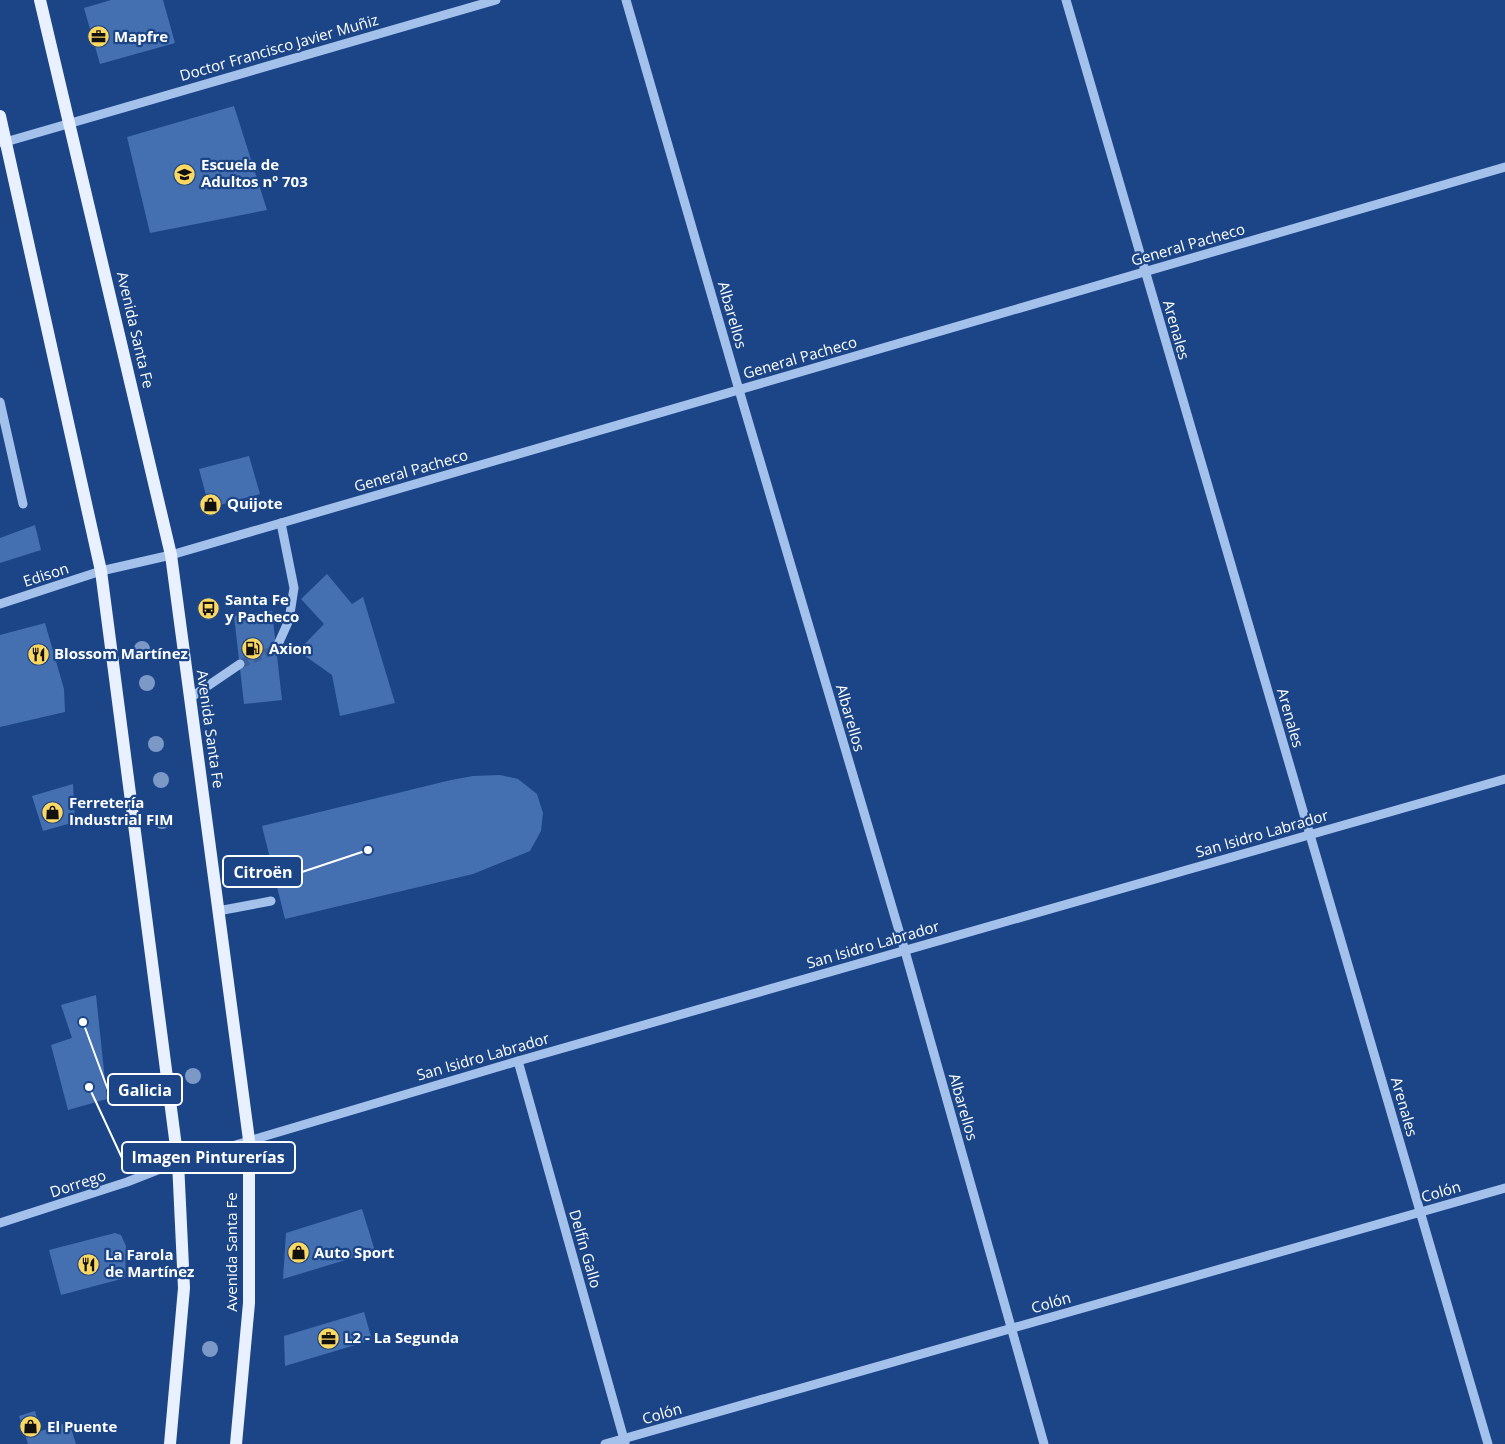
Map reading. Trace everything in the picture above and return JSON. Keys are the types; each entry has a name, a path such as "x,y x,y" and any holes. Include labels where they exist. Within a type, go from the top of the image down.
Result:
{"main road":[{"name":"Avenida Santa Fe","path":"40,0 171,555 249,1140 249,1303 236,1444"},
{"path":"0,116 3,142 101,571 178,1162 184,1288 170,1444"}],"street":[{"name":"Doctor Francisco Javier Muñiz","path":"3,142 496,0"},
{"name":"Albarellos","path":"626,0 905,951 1044,1444"},
{"name":"Arenales","path":"1066,0 1488,1444"},
{"name":"General Pacheco","path":"101,571 171,555 1505,167"},
{"path":"0,402 23,504"},
{"path":"276,649 289,620 294,588 281,523"},
{"name":"Edison","path":"0,604 101,571"},
{"path":"190,698 240,664"},
{"name":"San Isidro Labrador","path":"249,1140 518,1061 1505,779"},
{"path":"218,911 271,901"},
{"name":"Delfín Gallo","path":"518,1061 625,1441"},
{"name":"Dorrego","path":"0,1223 127,1182 178,1162 249,1140"},
{"name":"Colón","path":"605,1444 625,1441 1505,1188"}],"building":[{"path":"111,0 163,0 175,43 100,64 84,8"},
{"path":"234,106 267,210 150,233 127,137"},
{"path":"249,456 260,494 216,506 207,499 199,469"},
{"path":"35,525 41,550 0,563 0,538"},
{"path":"327,574 352,604 363,597 395,703 340,716 332,675 298,651 324,624 301,599"},
{"path":"272,611 282,700 244,704 234,616"},
{"path":"45,623 64,689 65,712 0,727 0,635"},
{"path":"500,775 518,779 537,794 543,813 541,831 530,851 473,874 285,919 262,826 451,780 473,776"},
{"path":"73,784 75,822 43,831 32,796"},
{"path":"96,995 107,1099 68,1110 51,1045 72,1038 61,1005"},
{"path":"362,1209 375,1251 283,1279 286,1233"},
{"name":"La Farola de Martínez","path":"115,1233 121,1235 126,1246 125,1278 61,1295 49,1250"},
{"name":"L2 - La Segunda","path":"364,1312 372,1340 285,1366 284,1336"},
{"name":"El Puente","path":"35,1411 41,1431 69,1422 76,1444 28,1444 19,1416"}],"tunnel":[{"path":"240,664 276,649"}],"place":[{"name":"Mapfre","path":"98,37"},
{"name":"Escuela de Adultos nº 703","path":"185,174"},
{"name":"Quijote","path":"211,504"},
{"name":"Santa Fe y Pacheco","path":"209,609"},
{"name":"Axion","path":"253,649"},
{"name":"Blossom Martínez","path":"38,654"},
{"name":"Ferretería Industrial FIM","path":"53,812"},
{"name":"Citroën","path":"368,850"},
{"name":"Galicia","path":"83,1022"},
{"name":"Imagen Pinturerías","path":"89,1087"},
{"name":"Auto Sport","path":"298,1253"},
{"name":"La Farola de Martínez","path":"89,1264"},
{"name":"L2 - La Segunda","path":"328,1338"},
{"name":"El Puente","path":"31,1427"}]}
